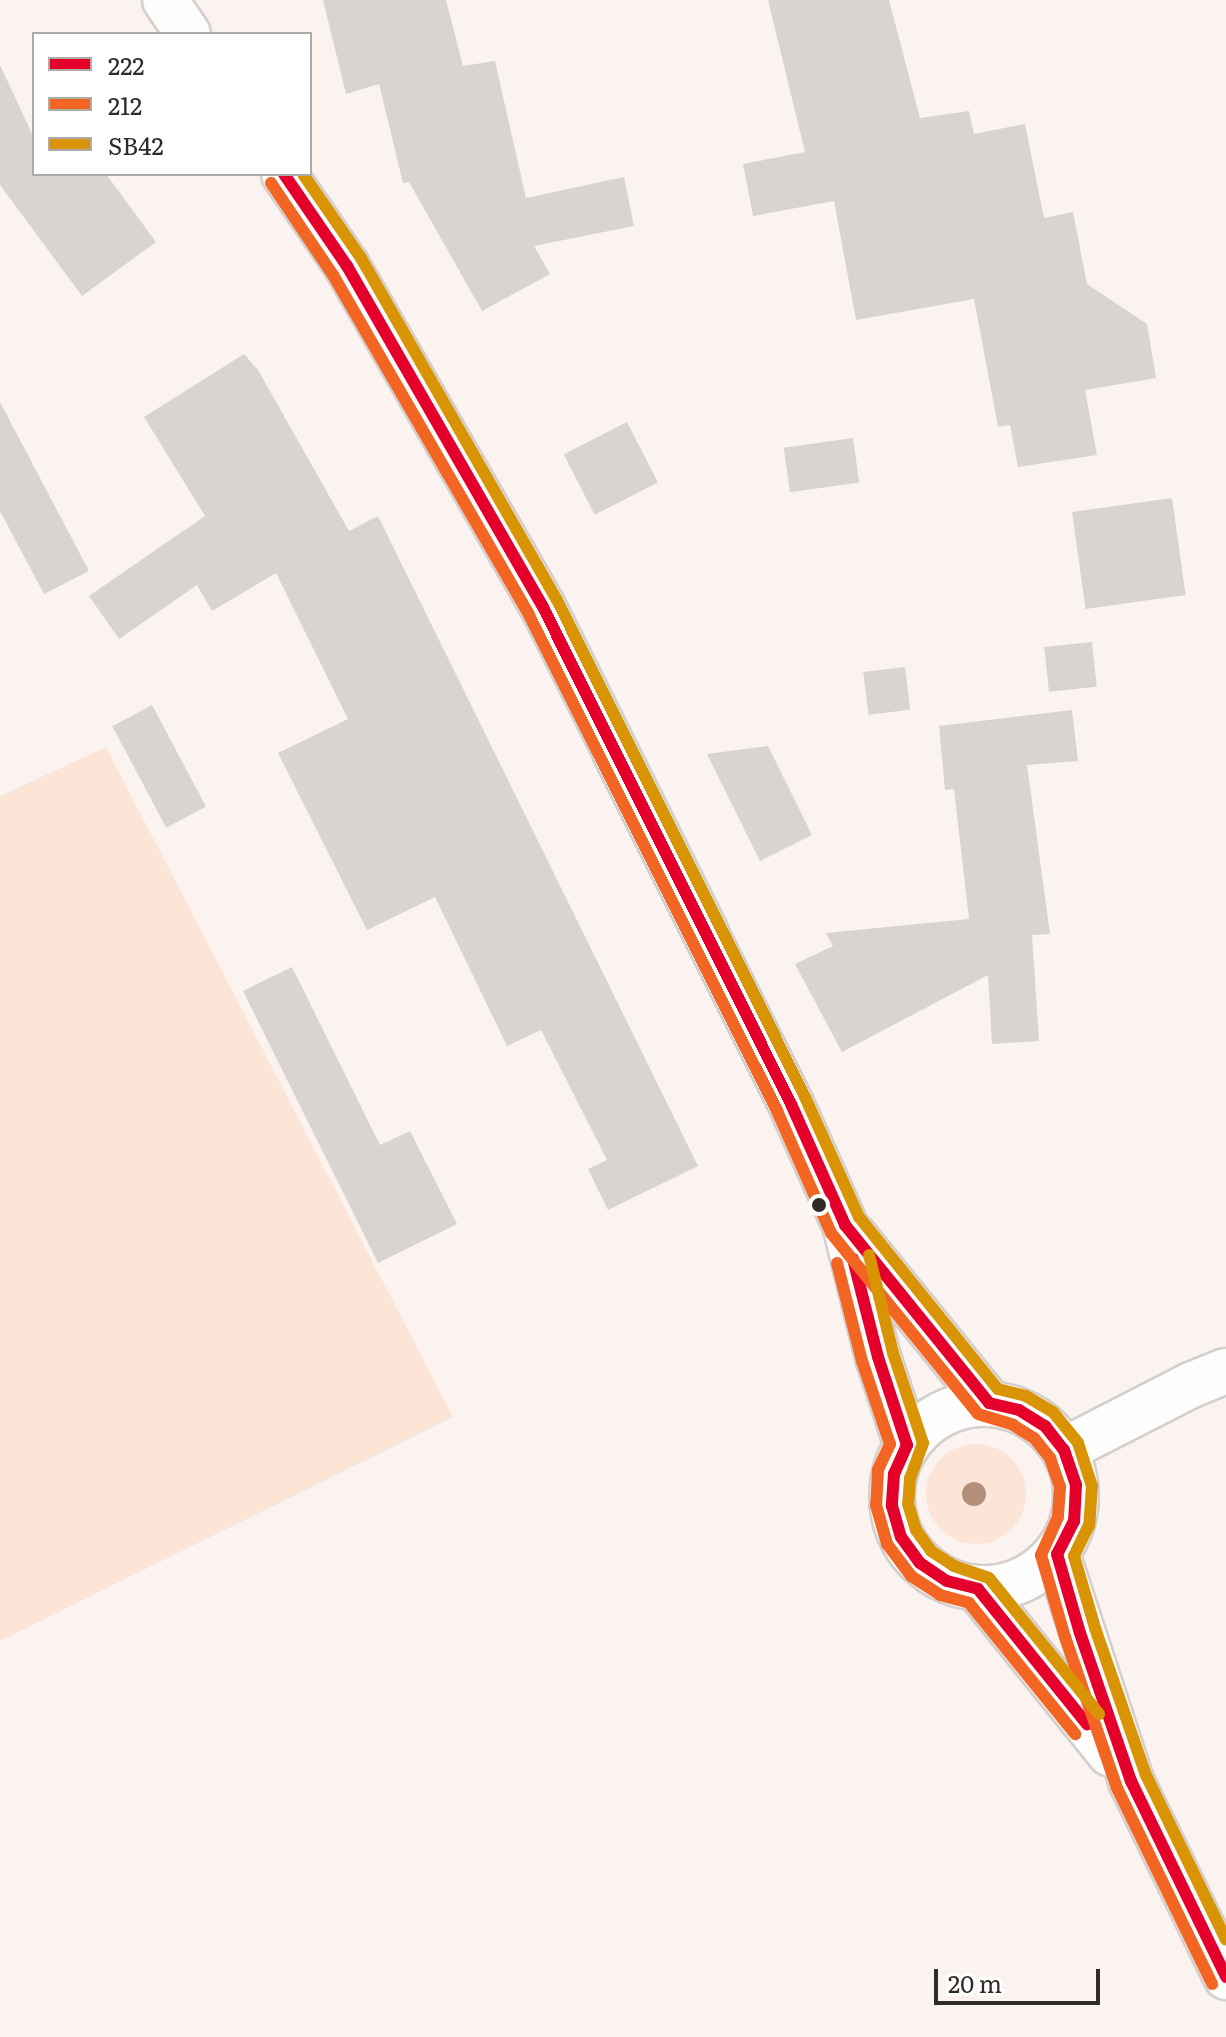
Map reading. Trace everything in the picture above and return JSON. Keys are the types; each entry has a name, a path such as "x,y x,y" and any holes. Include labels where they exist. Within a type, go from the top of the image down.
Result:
{"main road":[{"path":"165,0 187,32"},
{"path":"285,176 347,266 543,607 791,1104 845,1225 878,1357 907,1445"},
{"path":"845,1225 989,1403"},
{"path":"1064,1450 1191,1385 1226,1371"},
{"path":"989,1403 1019,1410 1045,1426 1064,1450 1076,1485 1074,1521 1057,1554 1035,1573 1007,1586 978,1589 938,1575 920,1563 901,1537 893,1495 894,1474 907,1445 929,1421 958,1407 989,1403"},
{"path":"1057,1554 1131,1781 1226,1977"},
{"path":"978,1589 1131,1781"}],"shaded area":[{"path":"106,747 453,1417 0,1641 0,796"},
{"path":"976,1444 995,1448 1011,1459 1022,1475 1026,1494 1022,1513 1011,1529 995,1540 976,1544 957,1540 941,1529 930,1513 926,1494 930,1475 941,1459 957,1448"}],"building":[{"path":"323,0 446,0 463,66 495,61 526,198 624,177 634,226 534,246 550,274 482,311 409,182 403,183 379,84 346,94"},
{"path":"768,0 889,0 920,118 969,111 974,134 1025,124 1044,218 1073,212 1087,284 1147,324 1156,378 1085,390 1097,455 1018,467 1010,425 998,427 974,299 856,320 834,201 753,216 743,164 805,152"},
{"path":"0,65 32,134 32,176 107,176 156,242 82,296 0,185"},
{"path":"244,354 258,370 349,531 378,516 698,1166 608,1210 588,1169 607,1160 541,1030 507,1046 435,897 367,930 278,753 348,719 276,573 212,611 197,585 119,639 89,596 205,516 144,417"},
{"path":"0,402 89,571 44,594 0,511"},
{"path":"627,422 658,483 595,515 564,454"},
{"path":"853,438 859,483 790,492 784,448"},
{"path":"1172,498 1186,595 1086,609 1072,512"},
{"path":"1092,642 1097,687 1049,692 1044,647"},
{"path":"905,667 910,710 869,715 863,672"},
{"path":"152,705 206,807 166,828 112,726"},
{"path":"1072,710 1078,761 1027,765 1050,934 1032,935 1039,1041 992,1044 988,975 842,1052 795,964 833,946 826,933 969,919 954,789 945,790 939,726"},
{"path":"768,746 812,835 760,861 707,754"},
{"path":"292,967 380,1145 410,1131 457,1224 378,1263 243,991"}],"transit line":[{"name":"222","path":"285,176 347,266 543,607 791,1104 845,1225 989,1403 1019,1410 1045,1426 1064,1450 1076,1485 1074,1521 1057,1554 1080,1633 1131,1781 1226,1977"},
{"name":"SB42","path":"304,176 361,258 557,600 805,1097 859,1217 998,1389 1026,1396 1053,1412 1078,1443 1092,1486 1089,1525 1074,1556 1095,1628 1146,1775 1226,1940"},
{"name":"212","path":"271,183 333,275 529,615 777,1111 831,1233 978,1414 1013,1425 1034,1438 1050,1458 1060,1487 1058,1517 1041,1555 1065,1637 1117,1788 1212,1984"},
{"name":"SB42","path":"869,1255 893,1353 923,1443 910,1478 908,1504 916,1530 931,1551 954,1566 989,1578 1099,1714"},
{"name":"222","path":"853,1259 878,1357 907,1445 894,1474 892,1506 901,1537 920,1563 947,1581 978,1589 1087,1724"},
{"name":"212","path":"837,1263 862,1361 890,1444 878,1470 876,1505 887,1544 911,1576 940,1595 969,1603 1075,1734"}]}
